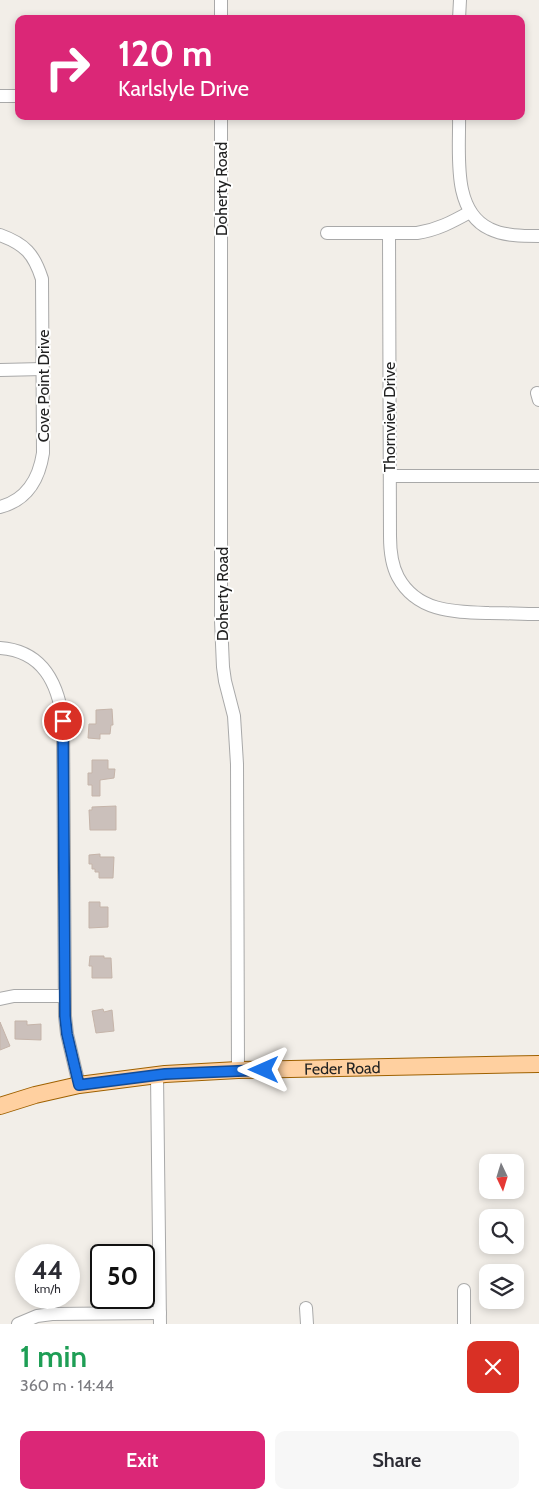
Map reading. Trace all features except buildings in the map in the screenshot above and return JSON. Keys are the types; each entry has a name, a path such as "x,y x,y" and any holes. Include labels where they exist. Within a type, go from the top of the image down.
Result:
{"main road":[{"name":"Feder Road","path":"0,1106 35,1095 79,1085 157,1075 238,1070 539,1064"}],"street":[{"path":"221,0 221,15"},
{"path":"459,15 460,0"},
{"path":"0,96 15,96"},
{"name":"Doherty Road","path":"221,120 221,621 224,674 234,716 237,764 238,1070"},
{"path":"460,120 460,178 463,197 470,212 479,222 491,230 518,236 539,236"},
{"path":"327,233 416,233 431,231 444,227 470,212"},
{"name":"Thornview Drive","path":"389,233 391,556 398,577 412,594 428,605 445,610 539,614"},
{"name":"Cove Point Drive","path":"0,235 13,240 26,249 34,259 42,279 43,369 43,452 41,467 36,480 28,492 17,500 0,507"},
{"path":"0,370 43,369"},
{"path":"390,476 539,476"},
{"path":"0,648 6,648 34,659 46,671 55,685 61,703 63,730 64,996 67,1034 79,1085"},
{"path":"0,999 14,996 64,996"},
{"path":"18,1324 37,1316 52,1314 160,1318 157,1075"},
{"path":"464,1290 464,1324"},
{"path":"306,1308 307,1324"}],"route":[{"path":"63,721 65,1016 67,1034 79,1085 165,1074 264,1070"}]}
